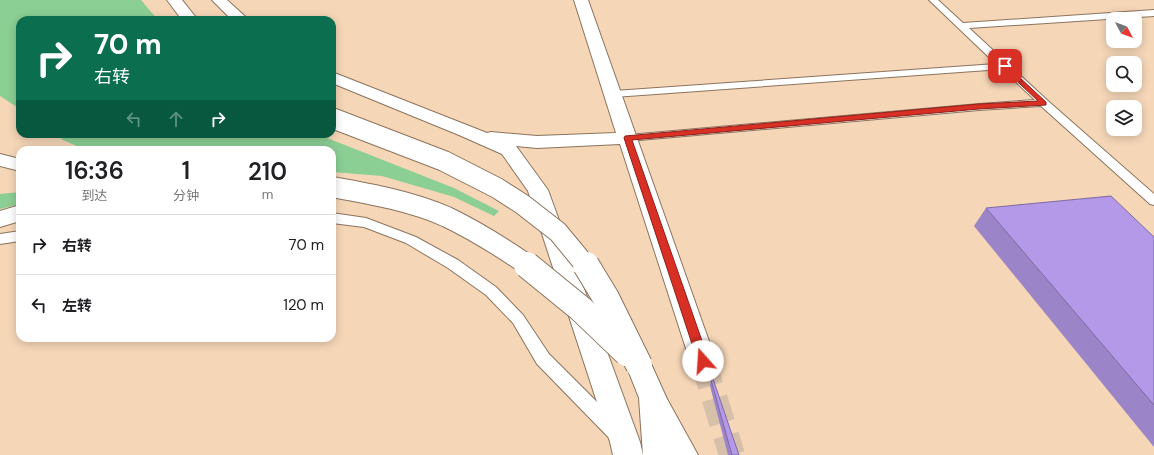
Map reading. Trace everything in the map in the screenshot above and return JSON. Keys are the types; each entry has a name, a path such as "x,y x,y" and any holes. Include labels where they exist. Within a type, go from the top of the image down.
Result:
{"street":[{"path":"174,0 187,16"},
{"path":"219,0 237,16"},
{"path":"581,0 703,361"},
{"path":"336,79 358,89 400,104 466,131 509,150 538,190 625,451"},
{"path":"336,120 437,159 499,188 533,211 563,236 585,263 610,302 653,398 683,455"},
{"path":"466,131 495,138 537,142 628,138"},
{"path":"0,160 16,164"},
{"path":"336,188 376,194 419,206 464,225 502,247 557,288 600,325 639,365"},
{"path":"0,219 16,214"},
{"path":"653,398 658,455"}],"lane":[{"path":"933,0 1044,103 1154,201"},
{"path":"962,26 1154,13"},
{"path":"614,94 1005,66"},
{"path":"628,138 979,107 1044,103"},
{"path":"336,219 366,223 411,240 453,264 490,291 518,319 543,359 625,451"},
{"path":"0,240 16,237"}],"shaded area":[{"path":"0,0 1154,0 1154,455 0,455"}],"green space":[{"path":"0,0 141,0 155,16 16,16 16,106 0,96"},
{"path":"60,138 327,138 454,188 499,211 494,216 454,197 382,176 336,172 336,146 77,146"},
{"path":"16,192 16,205 0,209 0,194"}],"building":[{"path":"1111,196 1154,237 1154,405 986,208"},
{"path":"713,379 739,455 732,455 711,380"}],"tunnel":[{"path":"703,361 732,455"}],"route":[{"path":"703,361 628,138 979,107 1044,103 1005,66"}]}
